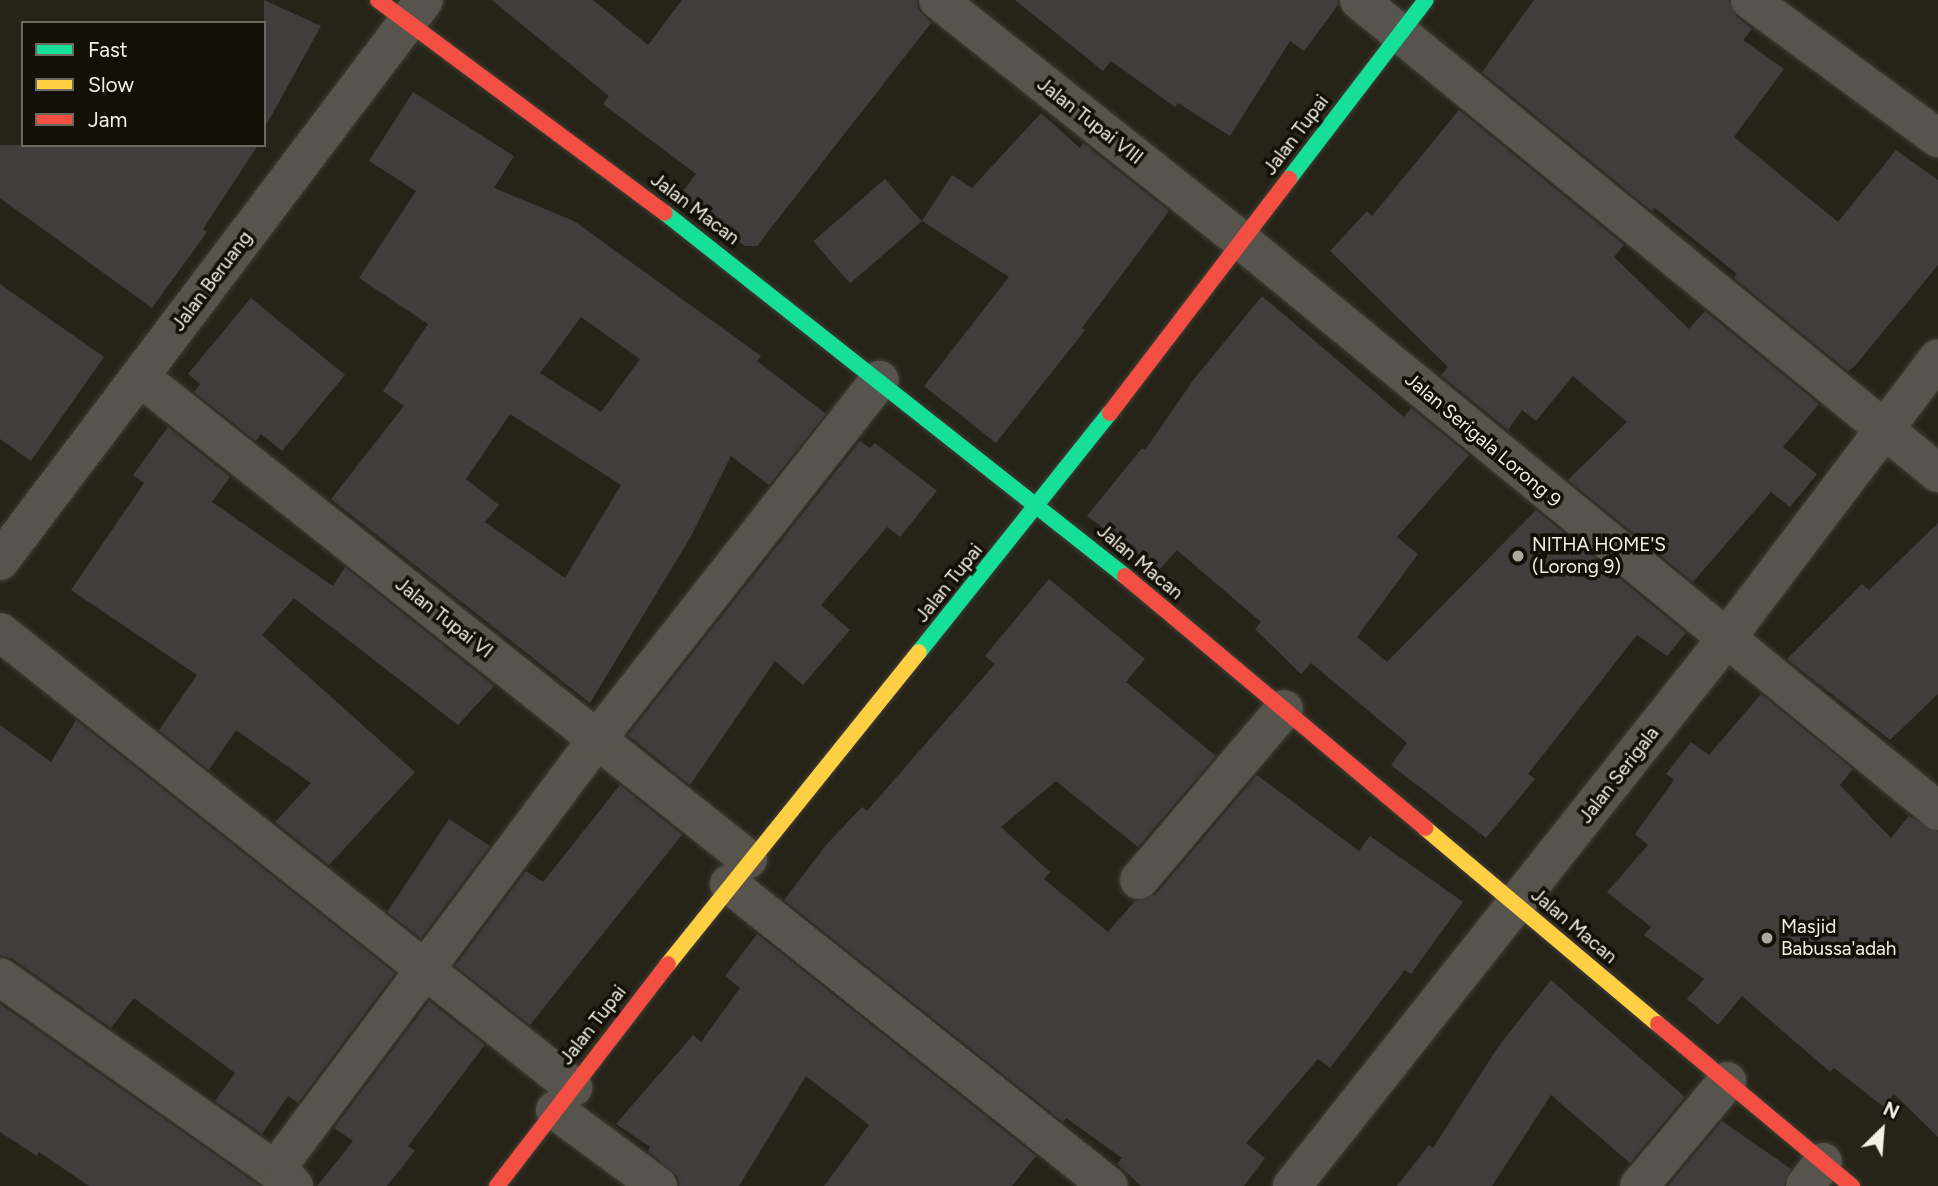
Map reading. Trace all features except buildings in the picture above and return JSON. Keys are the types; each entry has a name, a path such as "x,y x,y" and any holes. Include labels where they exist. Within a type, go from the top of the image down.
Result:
{"street":[{"name":"Jalan Tupai VIII","path":"938,0 1242,241"},
{"path":"1359,0 1885,425 1938,473"},
{"name":"Jalan Tupai","path":"497,1186 739,871 1040,505 1426,0"},
{"path":"1750,0 1938,138"},
{"name":"Jalan Beruang","path":"0,561 140,377 403,7"},
{"name":"Jalan Macan","path":"403,7 1040,505 1727,1081 1814,1174 1852,1186"},
{"name":"Jalan Serigala Lorong 9","path":"1242,241 1725,640 1884,762 1938,810"},
{"name":"Jalan Serigala","path":"1292,1186 1725,640 1938,358"},
{"name":"Jalan Tupai VI","path":"140,377 597,739 739,871 1109,1186"},
{"path":"290,1182 282,1161 597,739 880,380"},
{"path":"0,632 424,968 658,1186"},
{"path":"1139,880 1284,709"},
{"path":"0,977 290,1182"},
{"path":"1639,1186 1727,1081"}],"traffic: fast":[{"path":"1289,179 1426,0"},
{"path":"665,213 1125,576"},
{"path":"919,652 1110,413"}],"traffic: slow":[{"path":"668,964 919,652"},
{"path":"1425,828 1658,1024"}],"traffic: jam":[{"path":"378,0 665,213"},
{"path":"1110,413 1289,179"},
{"path":"1125,576 1425,828"},
{"path":"497,1186 668,964"},
{"path":"1658,1024 1852,1186"}],"place":[{"name":"NITHA HOME'S (Lorong 9)","path":"1518,556"},
{"name":"Masjid Babussa'adah","path":"1767,938"}]}
